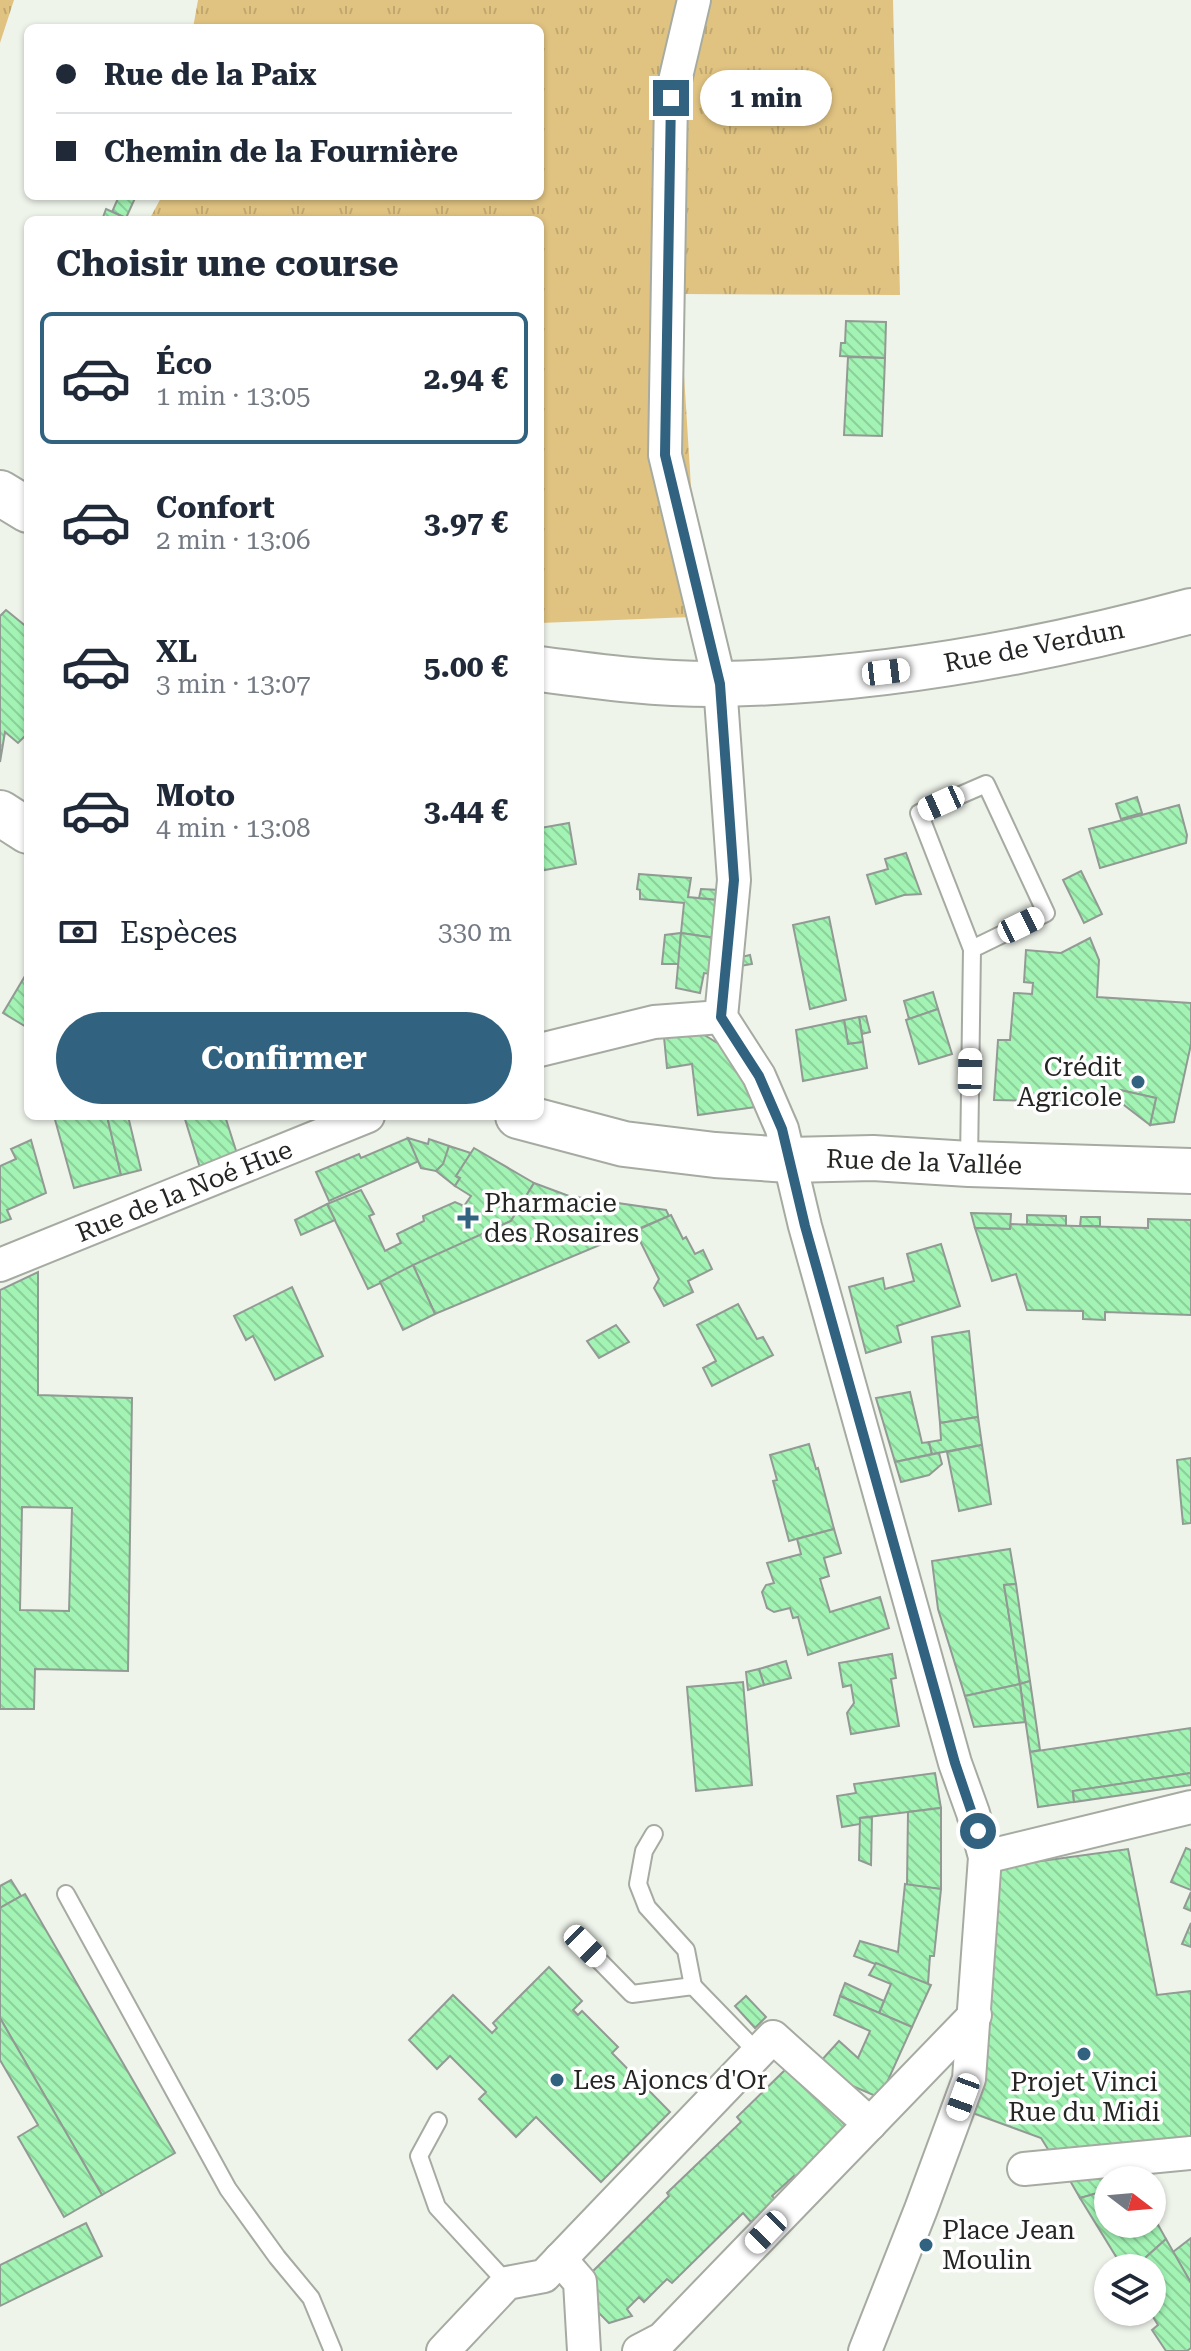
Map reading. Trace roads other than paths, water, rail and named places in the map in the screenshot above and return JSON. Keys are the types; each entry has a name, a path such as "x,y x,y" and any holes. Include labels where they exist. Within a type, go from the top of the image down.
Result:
{"street":[{"path":"694,0 671,98 665,455 720,684 734,880 721,1017 759,1076 782,1129 809,1241 985,1857 969,2079 865,2351"},
{"path":"0,493 24,508"},
{"name":"Rue de Verdun","path":"544,669 624,679 720,684 834,678 937,666 1134,627 1191,611"},
{"path":"0,813 24,828"},
{"path":"544,1049 654,1022 721,1017"},
{"name":"Rue de la Noé Hue","path":"0,1265 358,1120"},
{"name":"Rue de la Vallée","path":"533,1120 624,1144 715,1155 789,1160 873,1158 1191,1171"},
{"path":"985,1857 1191,1807"},
{"path":"639,2351 662,2339 975,2015"},
{"path":"443,2351 507,2283 544,2276 773,2037 870,2124"},
{"path":"1024,2169 1191,2153"},
{"path":"560,2259 580,2282 584,2351"}],"lane":[{"path":"969,1164 972,949 919,813 986,784 1046,913 972,949"},
{"path":"654,1834 644,1851 638,1884 647,1907 686,1950 693,1986 758,2053"},
{"path":"66,1894 228,2189 311,2298 333,2351"},
{"path":"585,1946 632,1994 693,1986"},
{"path":"438,2121 419,2156 437,2207 507,2283"}],"place":[{"name":"Crédit Agricole","path":"1138,1082"},
{"name":"Pharmacie des Rosaires","path":"468,1218"},
{"name":"Projet Vinci Rue du Midi","path":"1084,2054"},
{"name":"Les Ajoncs d'Or","path":"557,2080"},
{"name":"Place Jean Moulin","path":"926,2245"}]}
